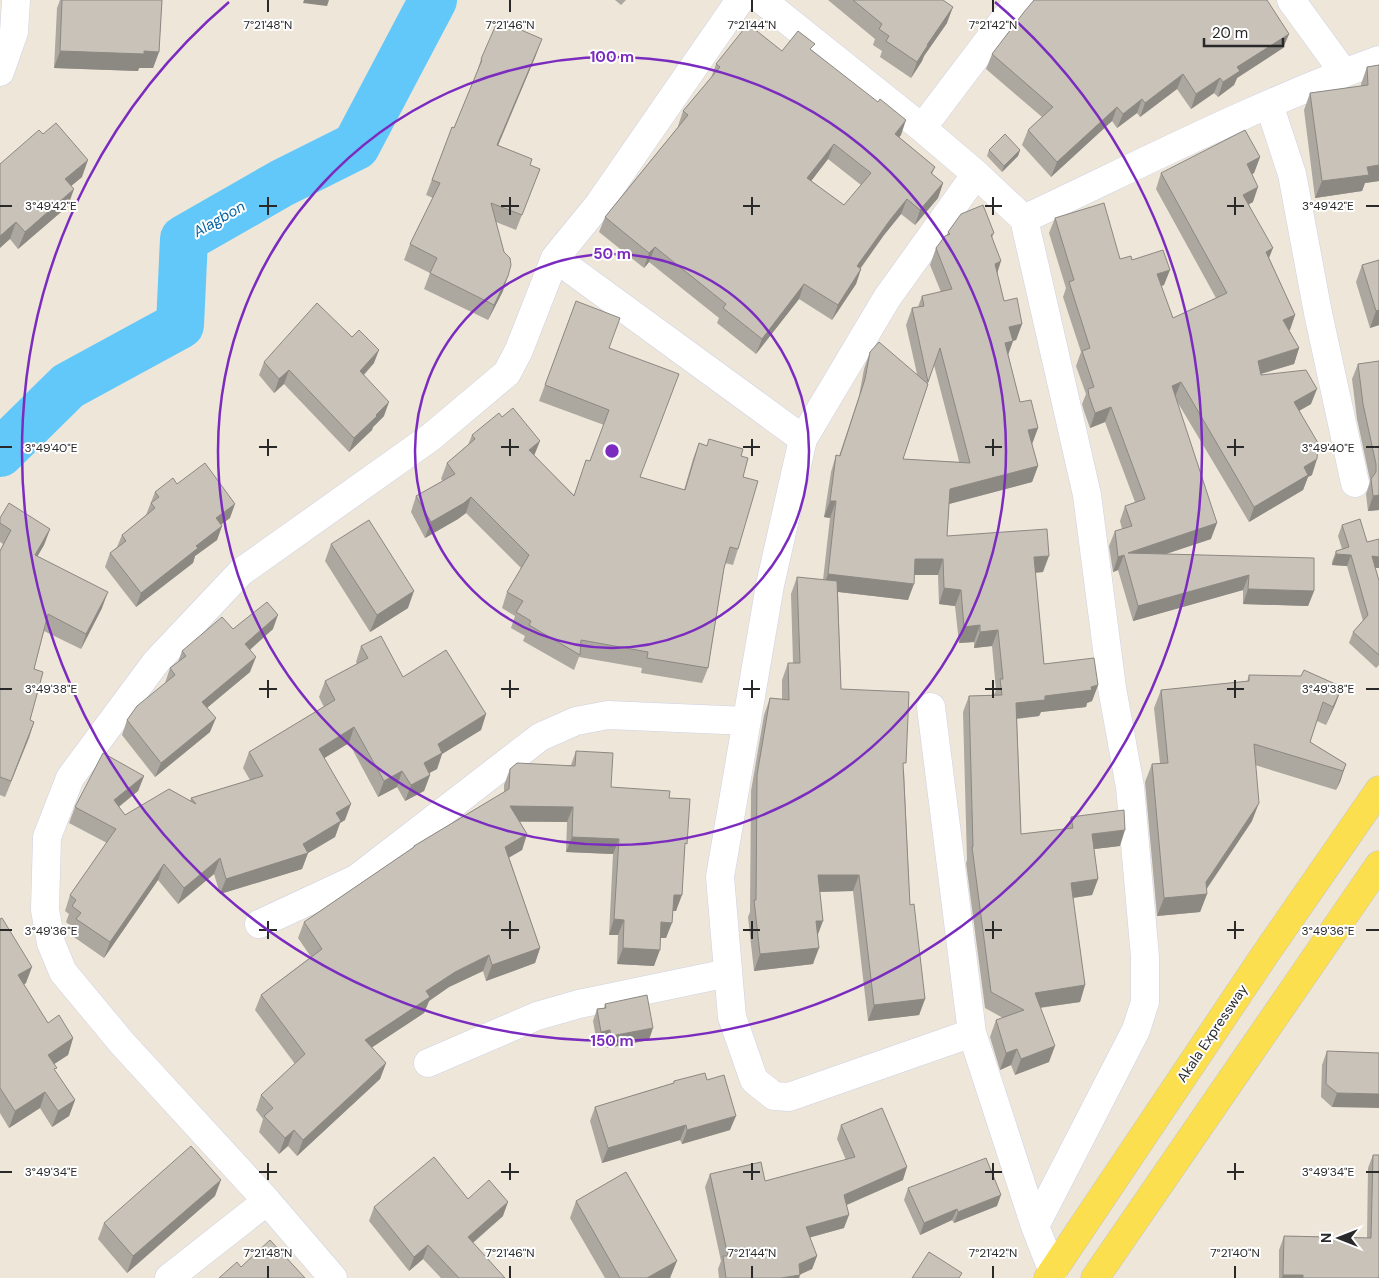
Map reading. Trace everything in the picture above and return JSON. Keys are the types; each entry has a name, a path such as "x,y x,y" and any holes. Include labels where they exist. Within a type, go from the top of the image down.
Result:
{"main road":[{"name":"Akala Expressway","path":"1050,1275 1234,1000 1379,790"},
{"path":"1095,1278 1379,865"},
{"path":"1234,1000 1267,1028"}],"street":[{"path":"0,72 14,32 16,0"},
{"path":"333,1278 267,1201 122,1043 63,972 51,943 45,910 47,837 70,778 156,662 241,572 431,437 507,372 519,350 555,258 599,204 740,0"},
{"path":"762,0 922,128 976,174 1024,219 1087,495 1112,688 1130,787 1145,957 1145,1002 1136,1030 1035,1226"},
{"path":"922,128 1019,0"},
{"path":"1290,0 1344,73"},
{"path":"1024,219 1269,104 1379,60"},
{"path":"1269,104 1292,174 1318,313 1356,483"},
{"path":"972,1034 789,1097 774,1096 754,1080 732,1017 720,878 770,585 803,439 887,298 976,174"},
{"path":"555,258 803,439"},
{"path":"931,707 972,1034 1050,1275"},
{"path":"259,924 356,879 540,737 576,721 608,715 746,721"},
{"path":"428,1064 537,1016 579,1004 728,974"},
{"path":"169,1278 267,1201"}],"building":[{"path":"62,0 162,0 159,52 144,51 144,54 60,51"},
{"path":"853,0 943,0 953,7 917,62 886,41 889,36 879,29 882,24"},
{"path":"1034,0 1267,0 1289,34 1237,67 1240,71 1223,82 1220,78 1196,94 1183,74 1145,103 1142,99 1123,114 1117,107 1057,162 1028,130 1053,107 992,54"},
{"path":"498,20 542,39 497,145 532,159 530,165 540,169 522,215 491,203 504,252 510,258 511,265 508,276 494,305 430,273 437,258 410,244 440,183 432,180 452,127 454,128"},
{"path":"748,24 782,51 798,31 815,44 810,49 878,102 880,99 906,120 895,134 935,167 931,173 943,183 920,210 907,199 857,266 861,269 838,305 804,284 762,339 723,308 726,304 655,247 649,253 605,217 688,115 683,111 720,67 716,64","holes":["834,144 871,173 844,205 807,178"]},
{"path":"1379,65 1379,165 1367,167 1369,175 1322,181 1310,93 1368,85 1367,67"},
{"path":"56,123 88,160 65,179 74,189 25,232 16,222 0,236 0,164 39,130 43,134"},
{"path":"1245,130 1260,157 1247,164 1258,187 1243,195 1273,248 1266,252 1295,315 1283,320 1299,348 1258,361 1261,375 1306,370 1317,389 1294,402 1318,443 1317,459 1304,467 1308,475 1254,507 1181,382 1172,386 1217,523 1128,553 1314,558 1314,591 1248,589 1249,575 1138,606 1124,555 1118,557 1115,531 1132,526 1125,506 1145,499 1111,407 1095,413 1089,396 1088,389 1094,387 1082,351 1090,348 1069,282 1074,280 1055,218 1104,203 1120,259 1131,256 1132,260 1163,250 1170,270 1157,274 1173,318 1227,293 1161,173"},
{"path":"1005,134 1020,150 1004,166 989,150"},
{"path":"983,205 994,233 991,235 1001,261 995,264 1004,301 1017,298 1022,324 1009,327 1013,341 1005,343 1020,402 1031,400 1038,428 1028,430 1038,466 950,489 947,536 1047,529 1049,556 1034,557 1044,664 1094,658 1098,685 1091,687 1092,690 1045,696 1045,700 1016,703 1021,834 1073,828 1071,817 1124,810 1125,830 1092,834 1098,879 1071,883 1085,985 1035,993 1055,1046 1021,1059 1017,1049 1006,1053 996,1020 1024,1010 991,992 972,847 969,696 1002,695 1000,679 1003,679 998,630 980,632 980,625 964,627 961,590 944,588 943,559 915,559 914,584 828,574 836,501 830,501 836,455 840,456 865,379 870,352 879,342 928,384 903,459 970,463 940,348 928,382 912,308 924,306 922,296 952,289 936,248 945,236 950,234 948,232 961,214"},
{"path":"1379,260 1379,310 1376,311 1362,265"},
{"path":"576,301 620,318 609,348 679,374 640,477 685,490 699,443 707,446 709,439 743,449 741,456 748,458 743,477 758,481 738,549 730,547 724,568 708,668 647,658 648,652 581,640 580,655 529,625 531,621 516,612 523,601 507,592 529,555 471,497 431,522 416,496 455,474 447,463 475,439 472,435 499,413 502,417 513,408 540,441 529,450 574,496 586,460 590,461 609,410 545,385"},
{"path":"317,303 352,337 359,330 379,350 360,371 389,402 354,438 289,370 279,379 264,362"},
{"path":"1379,361 1379,495 1373,496 1371,479 1376,472 1376,464 1363,404 1358,364"},
{"path":"205,463 235,504 216,518 222,526 196,546 198,548 141,593 110,553 126,541 122,535 155,508 151,503 159,497 155,492 173,478 177,484"},
{"path":"9,503 50,529 35,555 108,592 86,634 48,614 34,669 43,672 30,720 34,722 11,781 0,777 0,551 11,530 0,523 0,518"},
{"path":"1360,519 1367,542 1379,539 1379,557 1372,556 1379,581 1379,655 1353,632 1368,615 1351,555 1336,554 1336,551 1349,547 1342,525"},
{"path":"369,520 414,591 377,615 331,544"},
{"path":"797,577 837,581 841,689 909,692 906,763 903,763 910,905 914,904 925,999 874,1005 859,875 818,875 823,921 816,921 819,948 760,954 754,900 756,900 757,775 770,698 789,700 788,663 800,663"},
{"path":"267,602 278,615 245,644 256,657 202,702 216,718 161,763 127,720 137,706 175,675 170,668 186,656 182,651 222,617 233,629"},
{"path":"381,636 403,677 446,650 486,714 438,744 442,753 424,763 430,775 411,785 402,771 384,781 354,727 319,749 351,804 336,813 341,821 303,844 308,853 226,879 220,858 184,888 164,864 110,942 76,919 81,913 72,906 76,900 70,895 116,829 75,807 103,753 144,776 114,800 125,815 169,789 196,804 191,798 263,776 249,752 335,700 325,681 368,658 361,646"},
{"path":"1304,670 1342,687 1333,707 1323,702 1310,742 1346,764 1343,771 1254,744 1259,803 1206,882 1207,894 1164,898 1152,764 1168,763 1161,690 1249,681 1249,675 1301,676"},
{"path":"576,751 613,753 611,787 670,791 669,798 690,799 682,895 674,895 672,923 661,922 660,950 623,948 624,920 614,919 619,839 572,837 573,807 510,806 527,834 505,847 540,948 492,965 489,955 455,972 426,991 430,997 365,1040 386,1063 303,1140 294,1130 285,1138 264,1116 273,1108 261,1095 305,1054 261,995 322,949 304,922 414,846 509,789 510,769 517,763 575,766"},
{"path":"2,918 32,967 18,975 48,1023 59,1015 73,1038 48,1055 57,1068 54,1069 75,1100 58,1111 45,1092 15,1111 0,1088 0,919"},
{"path":"647,995 653,1028 611,1036 610,1030 601,1032 597,1009 606,1008 605,1004"},
{"path":"1327,1051 1379,1053 1379,1094 1337,1093 1326,1084"},
{"path":"705,1073 707,1080 724,1075 736,1116 687,1130 686,1125 608,1148 595,1107 674,1083 674,1081"},
{"path":"882,1108 907,1167 844,1195 849,1215 806,1227 817,1256 799,1264 800,1275 781,1278 726,1278 723,1256 728,1256 710,1174 761,1162 765,1181 855,1157 841,1125"},
{"path":"191,1146 221,1180 133,1256 104,1223"},
{"path":"1373,1155 1379,1155 1379,1278 1303,1278 1303,1275 1283,1275 1284,1236 1371,1238"},
{"path":"434,1157 468,1199 489,1180 508,1202 468,1237 505,1278 459,1278 428,1245 414,1257 374,1207"},
{"path":"986,1158 1001,1195 958,1212 957,1209 924,1223 908,1188"},
{"path":"626,1172 677,1261 647,1278 620,1278 576,1201"},
{"path":"270,1240 305,1278 219,1278 237,1262 241,1267"},
{"path":"929,1252 962,1273 959,1278 912,1278"}],"waterway":[{"name":"Alagbon","path":"0,453 68,386 180,325 184,239 282,183 356,146 433,0"}]}
